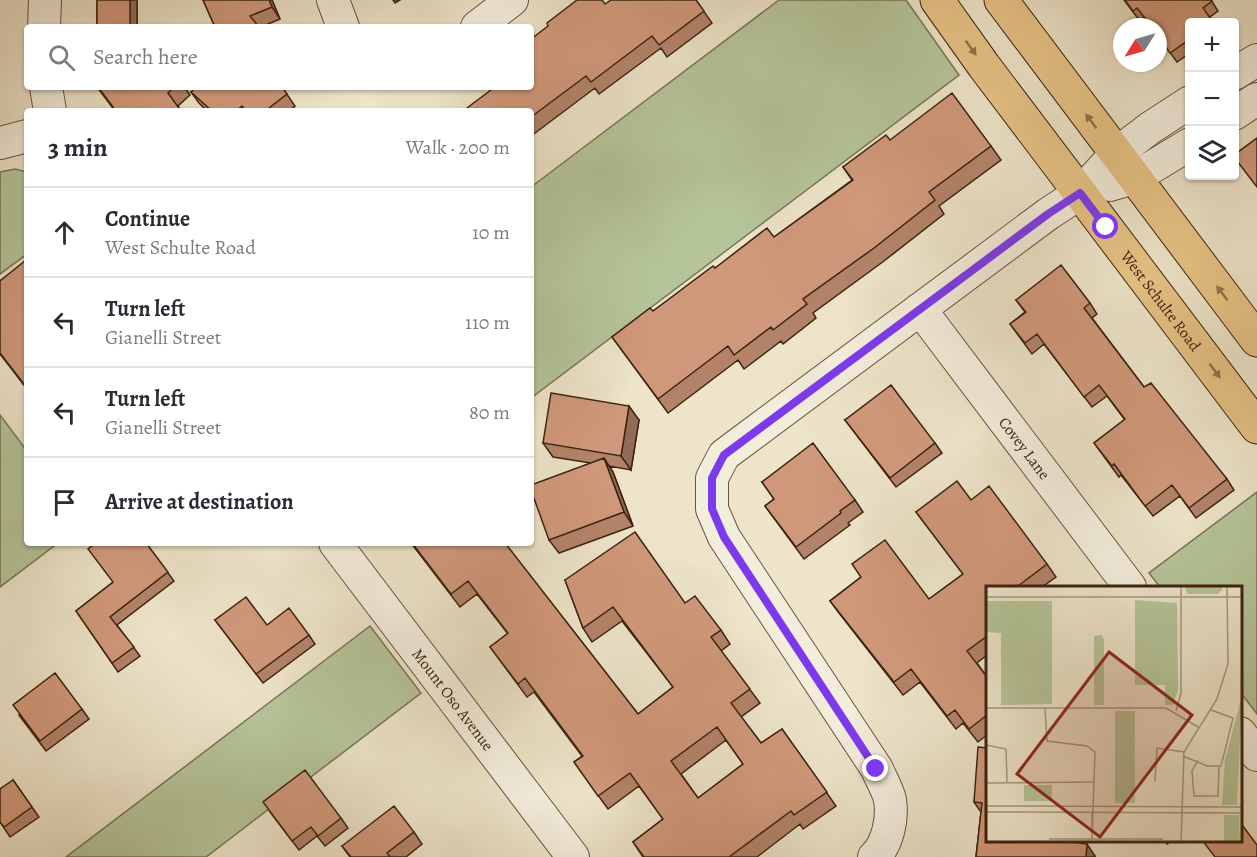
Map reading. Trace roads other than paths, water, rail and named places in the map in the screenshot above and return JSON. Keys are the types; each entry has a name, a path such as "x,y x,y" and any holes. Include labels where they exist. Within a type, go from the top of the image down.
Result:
{"main road":[{"name":"West Schulte Road","path":"937,0 1257,427"},
{"path":"1001,0 1257,340"}],"street":[{"path":"44,24 45,0"},
{"path":"333,0 342,24"},
{"path":"481,24 512,0"},
{"path":"1237,72 1257,60"},
{"path":"46,90 50,108"},
{"path":"1239,111 1257,99"},
{"path":"1125,166 1150,128 1185,105"},
{"path":"0,143 24,137"},
{"path":"874,857 880,852 890,828 890,799 876,769 724,537 712,509 712,478 724,455 1048,214 1125,166 1185,146"},
{"name":"Covey Lane","path":"920,309 1129,586"},
{"name":"Mount Oso Avenue","path":"337,546 573,857"},
{"path":"1242,736 1257,755"}]}
